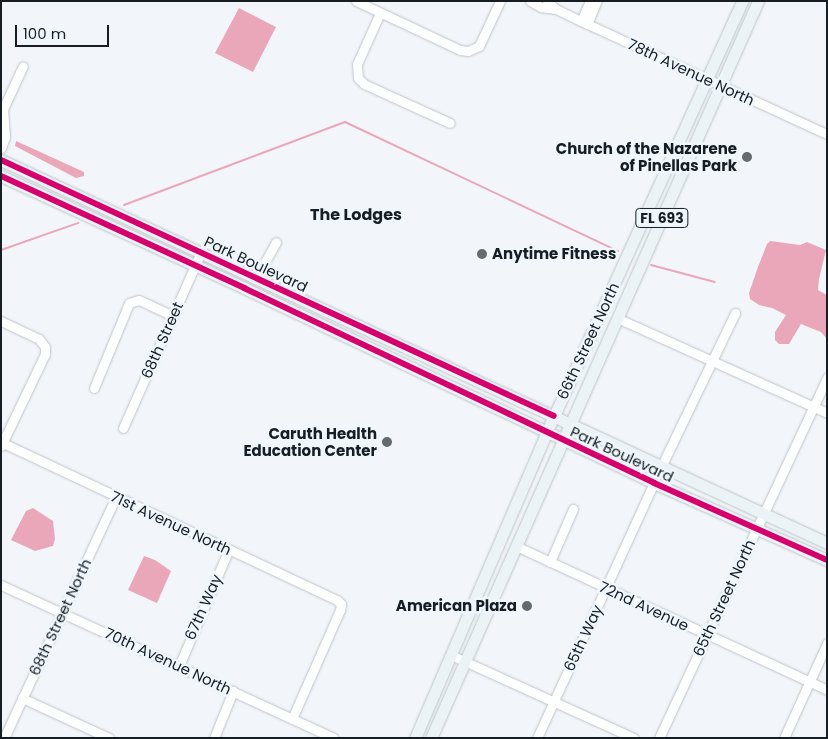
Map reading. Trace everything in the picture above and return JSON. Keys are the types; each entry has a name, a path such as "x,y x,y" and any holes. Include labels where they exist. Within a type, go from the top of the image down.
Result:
{"main road":[{"name":"66th Street North","path":"415,738 546,433 742,1"},
{"name":"66th Street North","path":"431,738 758,1"},
{"name":"Park Boulevard","path":"1,160 827,543"},
{"name":"Park Boulevard","path":"1,176 353,340 546,433 827,560"},
{"path":"353,340 358,336 367,337 389,348 402,346"}],"street":[{"path":"356,1 460,50 471,51 480,44 500,1"},
{"name":"78th Avenue North","path":"530,1 542,8 556,9"},
{"name":"78th Avenue North","path":"547,1 556,9 827,134"},
{"path":"584,22 590,1"},
{"path":"584,22 597,1"},
{"path":"380,13 357,64 358,78 364,84 450,123"},
{"path":"1,148 5,137 3,109 23,66"},
{"path":"256,278 276,242"},
{"name":"68th Street","path":"123,428 200,252"},
{"path":"94,388 129,303 139,300 172,316"},
{"path":"661,467 736,313"},
{"path":"617,318 827,412"},
{"path":"1,321 39,338 45,347 45,354 2,443"},
{"name":"65th Street North","path":"659,738 827,377"},
{"name":"71st Avenue North","path":"2,443 337,600 341,604 292,719"},
{"name":"65th Way","path":"537,738 654,483"},
{"name":"68th Street North","path":"4,738 116,497"},
{"path":"550,562 573,509"},
{"name":"72nd Avenue","path":"516,546 827,690"},
{"name":"67th Way","path":"179,666 229,550"},
{"name":"70th Avenue North","path":"1,585 333,738"},
{"path":"784,738 827,643"},
{"path":"451,655 634,738"},
{"path":"214,738 234,691"},
{"path":"22,698 109,738"}],"shaded area":[{"path":"239,8 276,27 253,72 215,53"},
{"path":"16,141 84,172 84,176 76,178 15,146"},
{"path":"770,241 800,245 807,242 826,250 818,290 827,295 827,339 821,332 801,324 789,344 779,344 775,340 775,332 786,315 772,308 759,305 750,299 749,293 767,244"},
{"path":"33,508 53,521 55,539 53,546 35,551 11,540 26,511"},
{"path":"144,556 155,560 171,571 157,603 128,590"}],"waterway":[{"path":"124,205 345,122 618,251"},
{"path":"1,250 78,223"},
{"path":"651,265 715,282"}],"cycle path":[{"path":"1,160 554,416"},
{"path":"1,176 244,288 654,483 827,560"}],"place":[{"name":"Church of the Nazarene of Pinellas Park","path":"747,157"},
{"name":"Anytime Fitness","path":"482,254"},
{"name":"Caruth Health Education Center","path":"387,442"},
{"name":"American Plaza","path":"527,606"}],"district":[{"name":"The Lodges","path":"356,215"}]}
